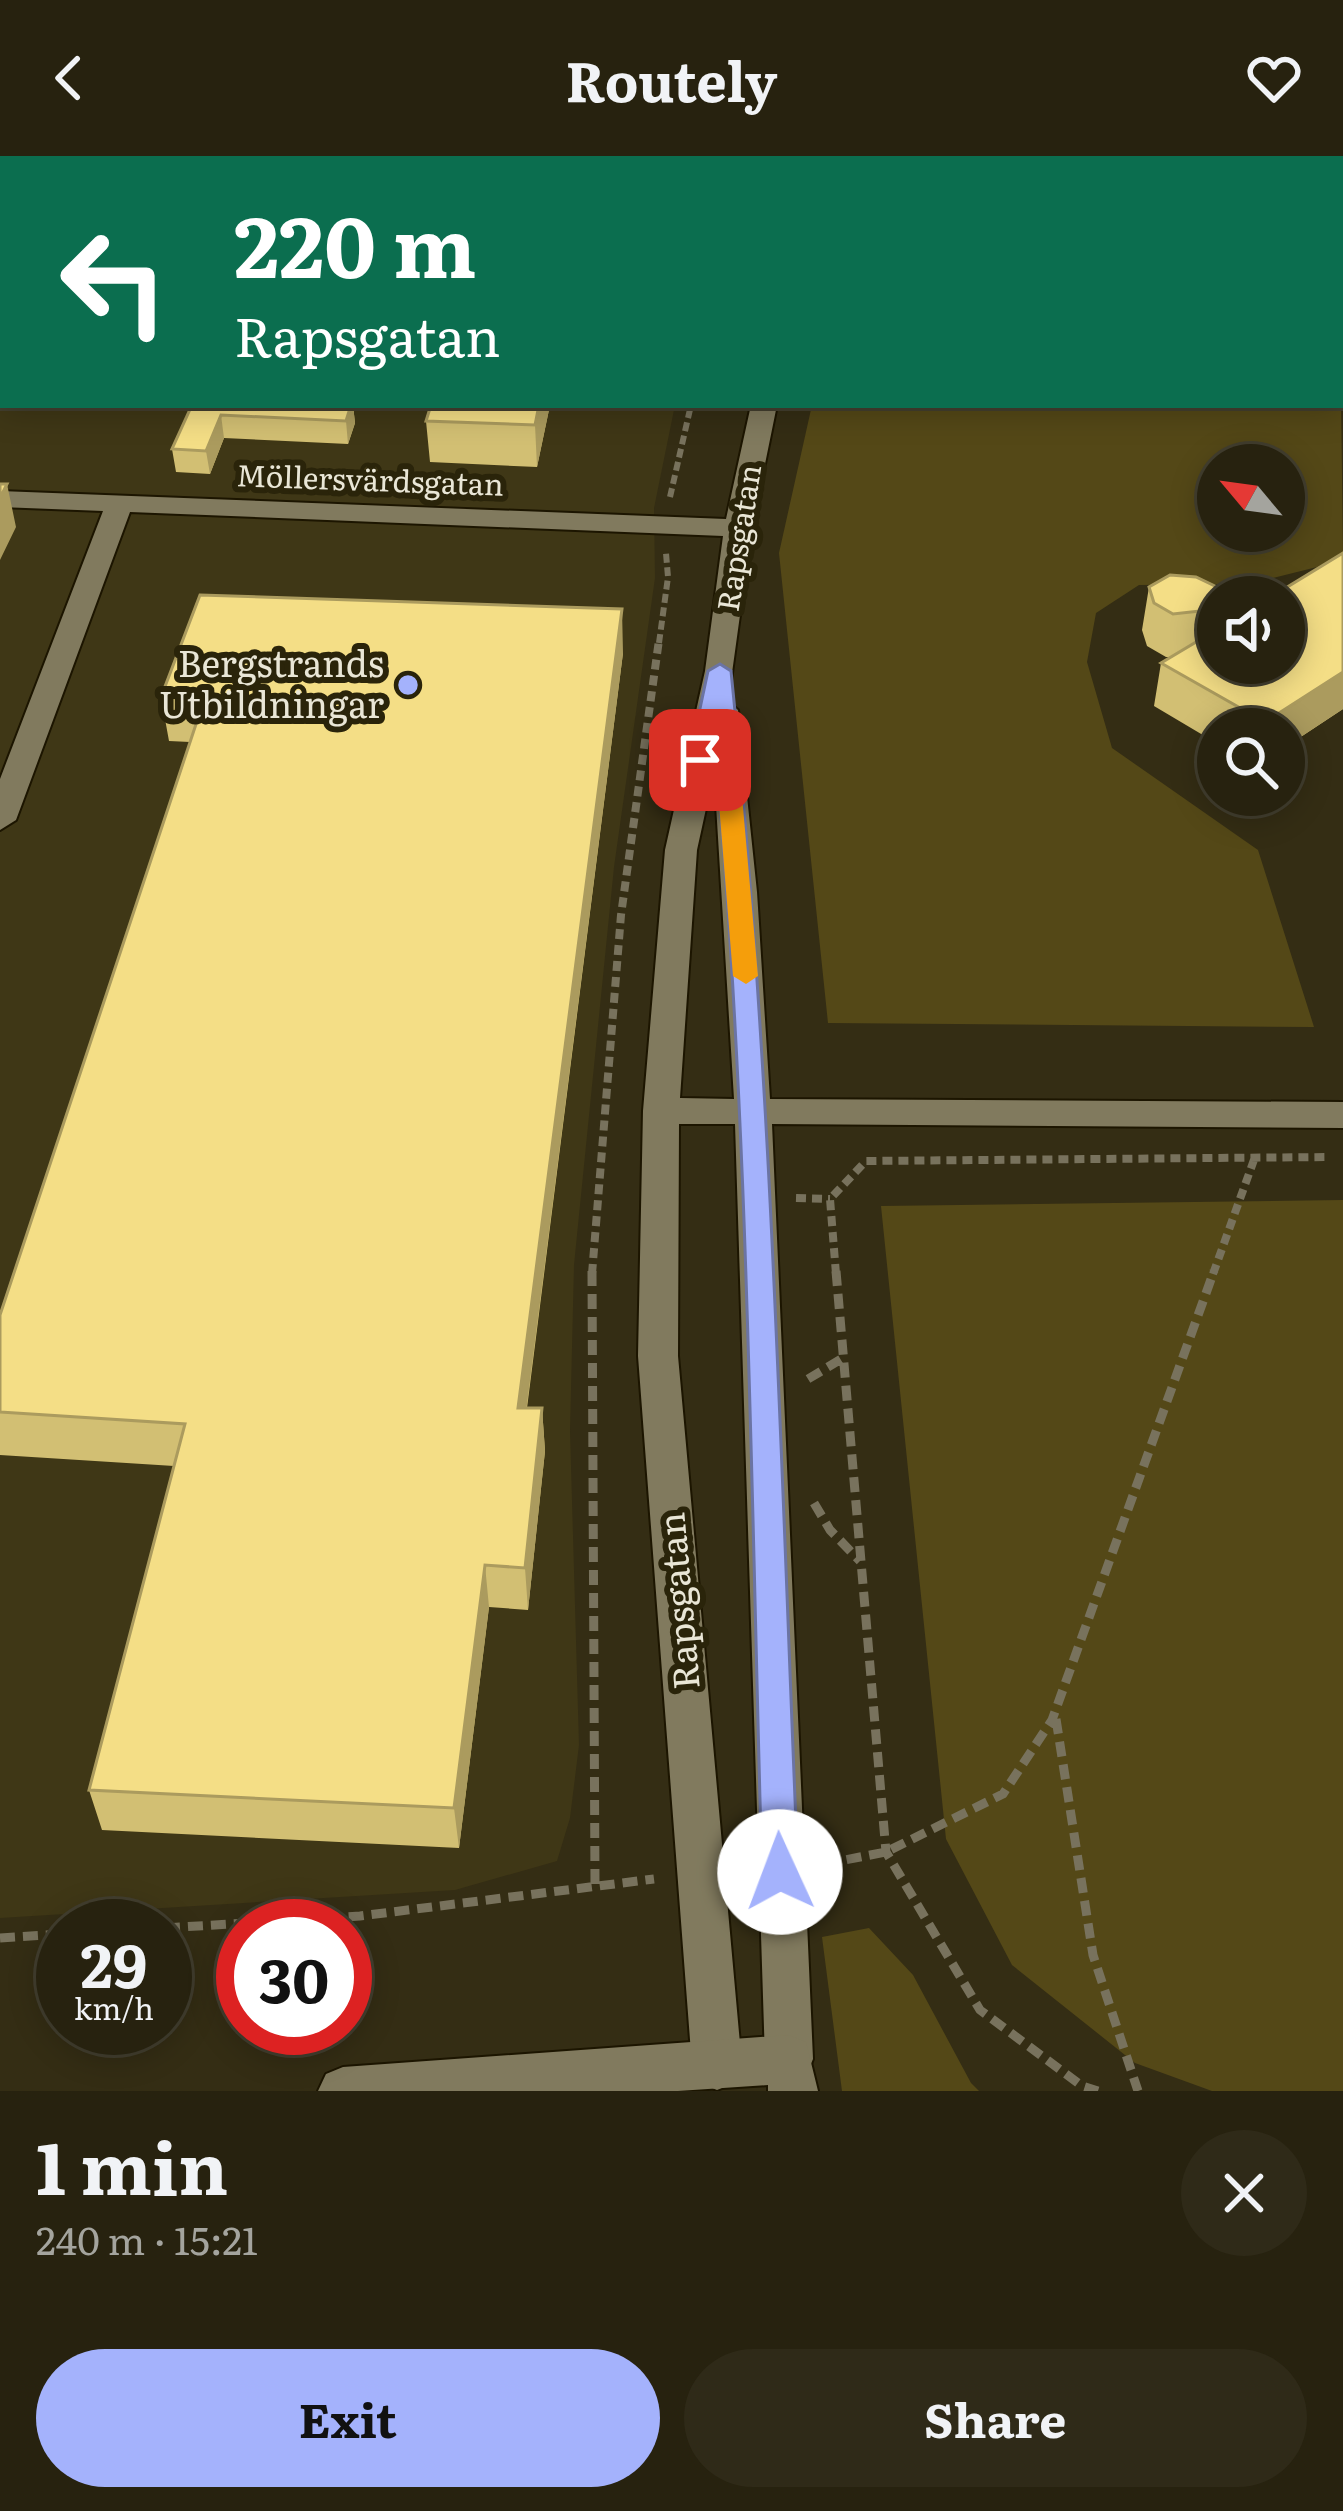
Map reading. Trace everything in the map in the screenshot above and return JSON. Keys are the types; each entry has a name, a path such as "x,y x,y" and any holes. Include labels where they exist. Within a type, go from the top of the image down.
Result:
{"street":[{"name":"Rapsgatan","path":"719,2078 658,1356 661,1111 682,850 720,671 738,528 763,408"},
{"name":"Möllersvärdsgatan","path":"0,499 738,528"},
{"path":"0,820 119,505"},
{"name":"Rapsgatan","path":"720,671 741,892 753,1112 791,2075"},
{"path":"661,1111 1343,1115"},
{"path":"343,2091 791,2075"}],"path":[{"path":"1098,2091 1082,2086 980,2011 886,1852 830,1199 866,1160 1343,1156"},
{"path":"780,1872 886,1852 1003,1794 1055,1713 1255,1157"},
{"path":"801,1382 844,1358"},
{"path":"814,1502 830,1530 861,1562"},
{"path":"1055,1713 1093,1955 1138,2091"},
{"path":"192,1926 360,1916 703,1873"},
{"path":"0,1938 36,1936"}],"shaded area":[{"path":"0,408 674,408 654,508 655,578 614,867 574,1265 570,1431 579,1745 570,1818 557,1861 455,1890 216,1899 216,1905 192,1906 192,1899 36,1899 36,1916 0,1918"},
{"path":"811,408 1341,408 1343,553 1317,567 1281,576 1197,576 1197,584 1139,585 1096,613 1087,662 1112,748 1197,807 1197,816 1209,816 1258,850 1314,1027 828,1023 779,553"},
{"path":"1343,1200 1343,2091 1212,2091 1135,2063 1012,1965 946,1839 881,1206"},
{"path":"869,1928 913,1975 979,2091 842,2091 822,1937"}],"building":[{"path":"191,408 350,408 346,421 221,415 206,451 172,449"},
{"path":"430,408 538,408 535,425 426,421"},
{"path":"1343,553 1343,672 1287,708 1240,708 1198,684 1305,684 1305,576"},
{"path":"1170,575 1197,577 1197,611 1173,614 1154,603 1149,587"},
{"path":"200,595 622,609 518,1408 542,1408 525,1568 485,1565 454,1808 89,1790 185,1424 0,1412 0,1315 204,700 161,697"},
{"path":"1197,642 1197,683 1161,663"}],"slow traffic":[{"path":"724,718 746,976"}],"place":[{"name":"Bergstrands Utbildningar","path":"408,685"}],"route":[{"path":"700,760 720,671 741,892 753,1112 780,1872"}]}
